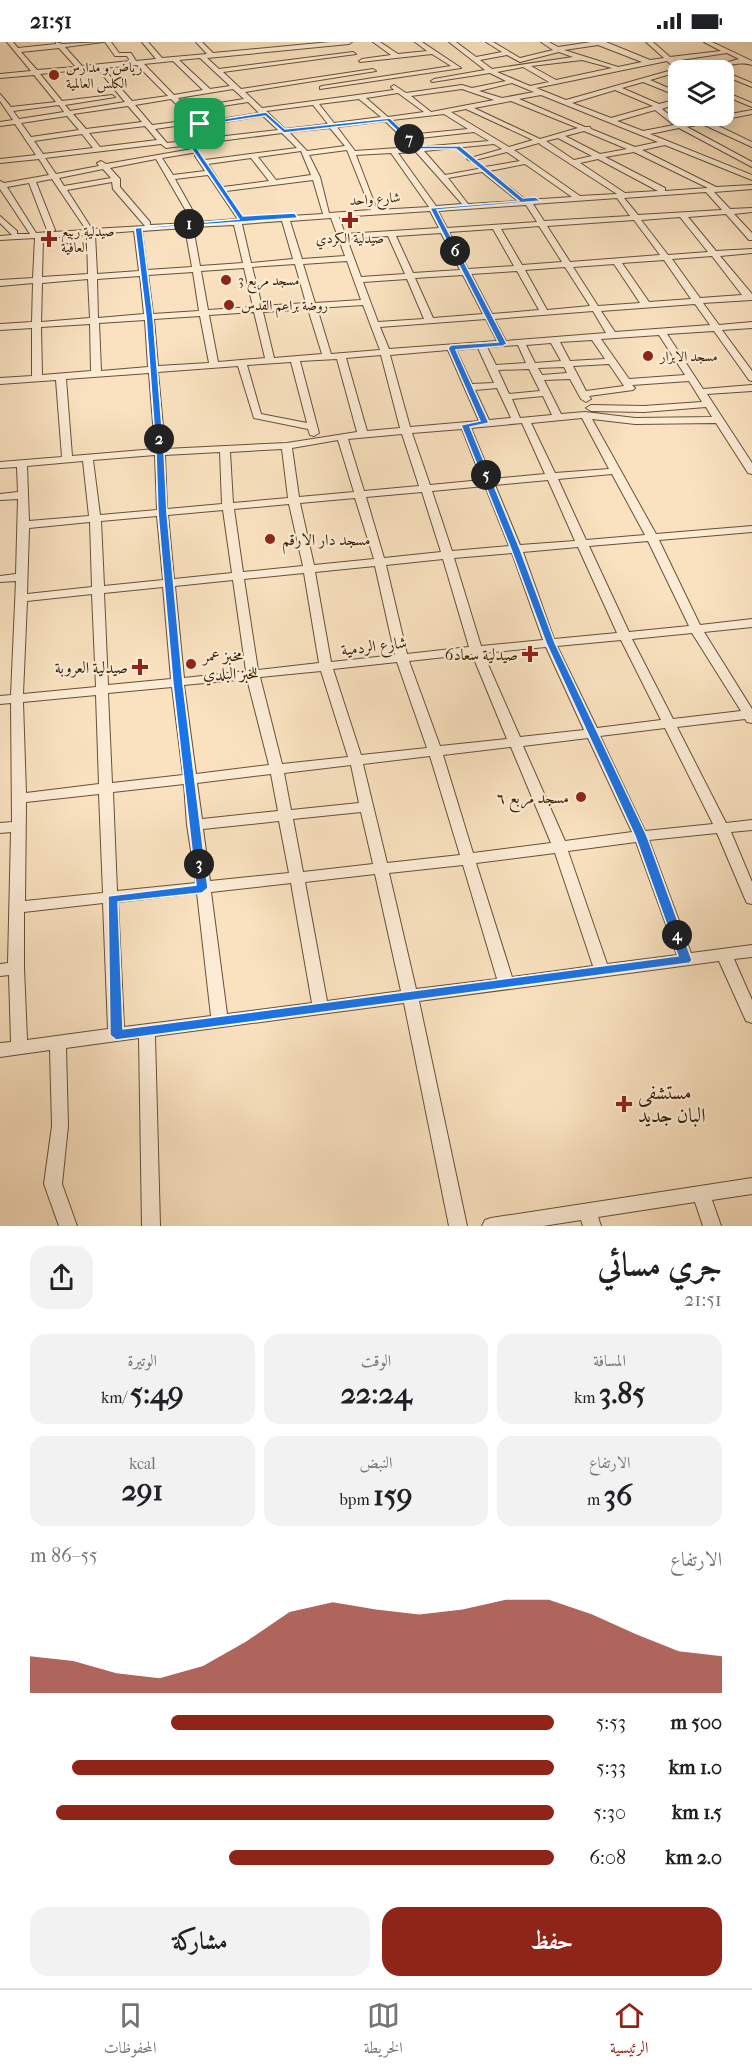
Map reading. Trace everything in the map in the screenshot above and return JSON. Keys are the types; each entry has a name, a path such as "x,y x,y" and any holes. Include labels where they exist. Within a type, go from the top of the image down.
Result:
{"street":[{"path":"10,42 99,150"},
{"path":"18,50 59,44 100,42"},
{"path":"108,42 117,55 129,54 215,139"},
{"path":"145,42 161,61"},
{"path":"201,42 212,56"},
{"path":"0,76 234,54 316,43 348,42"},
{"path":"376,42 398,57"},
{"path":"418,42 447,61 456,63 470,74"},
{"path":"452,42 488,68 512,81 752,178"},
{"path":"489,42 555,82"},
{"path":"544,42 582,58 647,79 668,89"},
{"path":"522,62 558,49 599,42 668,70"},
{"path":"650,42 668,60"},
{"path":"707,42 748,62"},
{"path":"718,42 752,54"},
{"path":"340,43 430,114"},
{"path":"59,44 81,69"},
{"path":"362,61 433,52"},
{"path":"529,88 649,62 725,52"},
{"path":"465,59 509,53"},
{"path":"234,54 249,67"},
{"path":"217,71 352,54"},
{"path":"600,63 634,56"},
{"path":"201,57 304,151 316,177 330,214 342,237 385,352 406,430 448,555 476,650 560,847 602,971"},
{"path":"434,81 522,62 582,58"},
{"path":"175,60 208,91"},
{"path":"281,63 288,69"},
{"path":"322,88 419,73 456,63"},
{"path":"99,67 172,154"},
{"path":"10,109 62,103 172,96 303,82 373,71"},
{"path":"419,73 447,89"},
{"path":"540,110 668,74"},
{"path":"295,76 303,82"},
{"path":"734,77 752,85"},
{"path":"313,80 336,100"},
{"path":"473,90 512,81"},
{"path":"742,88 752,85"},
{"path":"29,139 149,125 199,122 360,96 462,87 500,100"},
{"path":"615,88 659,107 668,115"},
{"path":"1,184 32,181 158,157 215,139 430,114 541,93"},
{"path":"0,96 90,230 96,375"},
{"path":"360,96 418,148 465,203"},
{"path":"510,98 634,149 710,189 752,238"},
{"path":"734,98 752,105"},
{"path":"0,124 128,99"},
{"path":"186,110 250,100"},
{"path":"315,103 351,151 374,209"},
{"path":"471,159 668,104"},
{"path":"466,107 540,141 620,195 752,378"},
{"path":"444,111 509,150 576,196"},
{"path":"734,116 752,112"},
{"path":"734,116 752,124"},
{"path":"643,133 680,126 751,165"},
{"path":"711,126 752,146"},
{"path":"407,137 475,130"},
{"path":"559,136 662,190"},
{"path":"687,151 752,138"},
{"path":"203,162 304,151 458,147 495,142"},
{"path":"0,161 164,143 192,146 222,189 239,220 270,361"},
{"path":"573,162 665,143"},
{"path":"458,147 483,170 531,200 542,224 612,335"},
{"path":"393,150 433,207 503,344"},
{"path":"90,151 116,179 116,187 147,224"},
{"path":"253,155 274,183"},
{"path":"158,157 192,223 194,268 214,366"},
{"path":"444,177 526,162"},
{"path":"729,168 751,165"},
{"path":"170,178 210,172"},
{"path":"222,189 316,177"},
{"path":"63,188 116,179"},
{"path":"32,181 51,230"},
{"path":"1,184 36,233 37,378"},
{"name":"شارع واحد","path":"330,214 374,209 752,186"},
{"name":"شارع واحد","path":"0,236 576,196 620,195 662,190 710,189"},
{"path":"342,237 752,210"},
{"path":"682,214 751,298"},
{"name":"شارع واحد","path":"239,220 295,216"},
{"path":"0,218 14,233"},
{"path":"285,218 327,357"},
{"name":"شارع واحد","path":"0,236 51,230 90,230 147,224 192,223"},
{"path":"138,228 149,317 160,452 162,513 178,684 220,1021"},
{"path":"496,228 544,312"},
{"path":"391,234 430,321"},
{"path":"358,280 752,251"},
{"path":"0,283 349,258"},
{"path":"616,260 647,306"},
{"path":"374,325 751,298"},
{"path":"0,327 366,302"},
{"path":"0,381 752,325"},
{"path":"661,331 752,471"},
{"path":"583,394 630,389 595,337"},
{"path":"19,798 751,716 696,629 652,537 616,471 583,394 554,340"},
{"path":"521,343 558,417"},
{"path":"482,346 506,397 552,478 625,636 722,828 752,899"},
{"path":"451,348 485,423"},
{"path":"341,356 363,434"},
{"path":"295,359 311,427 318,440"},
{"path":"492,368 611,361"},
{"path":"242,363 257,416 311,427"},
{"path":"538,378 572,376"},
{"path":"61,377 67,460"},
{"path":"627,382 690,378"},
{"path":"469,387 500,385"},
{"path":"700,392 752,388"},
{"path":"506,397 546,393"},
{"path":"0,465 160,452 286,446 342,436 708,404"},
{"path":"591,413 635,421 718,420"},
{"path":"465,425 516,549 550,643 641,836 686,960"},
{"path":"342,436 380,562 402,659 470,859 506,983"},
{"path":"286,446 294,501 309,569 326,668 356,760 410,996 458,1226"},
{"path":"225,448 228,507 253,676 277,770 321,1008"},
{"path":"738,450 752,449"},
{"path":"88,459 95,519 100,689 112,899 116,1035"},
{"path":"19,1047 16,968 19,907 17,698 24,525 22,463"},
{"path":"24,525 616,471"},
{"path":"0,498 24,495"},
{"path":"22,598 448,555 752,529"},
{"path":"0,579 22,577"},
{"name":"شارع الردمية","path":"0,700 100,689 178,684 476,650 752,623"},
{"path":"194,825 366,807"},
{"path":"19,907 296,879 641,836 752,825"},
{"path":"0,828 19,826"},
{"path":"0,1050 752,951"},
{"path":"724,955 752,1017"},
{"path":"0,970 16,968"},
{"path":"147,1031 151,1226"},
{"path":"58,1042 60,1126 53,1184 68,1226"},
{"path":"491,1226 590,1218 701,1193 752,1186"},
{"path":"701,1193 712,1226"}],"place":[{"name":"رياض و مدارس الكلس العالمية","path":"54,75"},
{"name":"صيدلية الكردي","path":"350,220"},
{"name":"صيدلية ربيع العافية","path":"49,239"},
{"name":"مسجد مربع 3","path":"226,280"},
{"name":"روضة براعم القدس","path":"229,305"},
{"name":"مسجد الابرار","path":"648,356"},
{"name":"مسجد دار الارقم","path":"270,539"},
{"name":"صيدلية سعاد6","path":"530,654"},
{"name":"مخبز عمر للخبز البلدي","path":"191,664"},
{"name":"صيدلية العروبة","path":"140,667"},
{"name":"مسجد مربع ٦","path":"581,797"},
{"name":"مستشفى البان جديد","path":"624,1104"}],"route":[{"path":"266,114 284,131 388,119 418,148 458,147 522,200 535,199 537,201 433,208 503,344 451,348 485,423 465,425 516,549 550,643 641,836 686,960 116,1035 112,899 202,888 178,684 162,513 160,452 149,317 138,228 296,217 295,215 242,218 190,142 215,139 200,124 266,114"}]}
